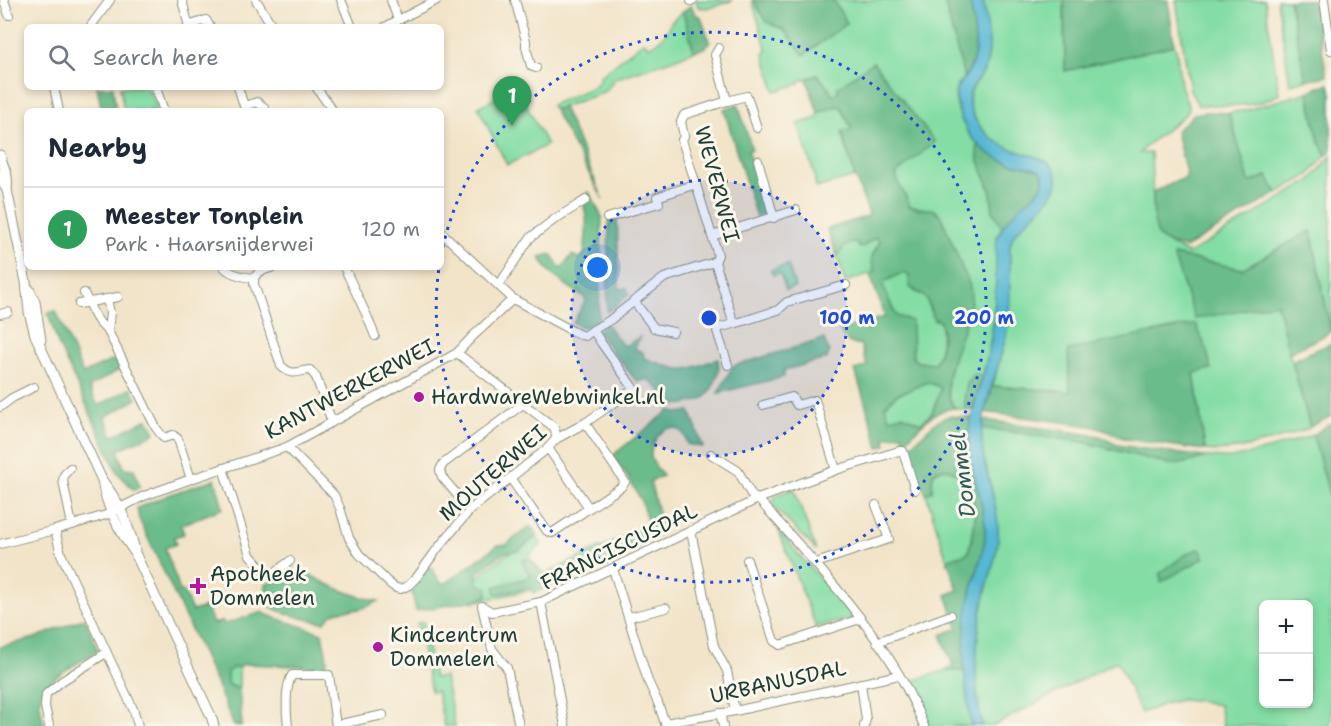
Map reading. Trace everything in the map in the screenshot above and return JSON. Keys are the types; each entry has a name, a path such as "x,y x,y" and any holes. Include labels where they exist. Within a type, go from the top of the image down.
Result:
{"street":[{"path":"3,0 9,15"},
{"path":"92,24 110,0"},
{"path":"182,0 188,24"},
{"path":"256,0 271,24"},
{"path":"341,0 351,24"},
{"path":"392,0 398,20"},
{"path":"391,24 437,0"},
{"path":"515,0 531,66 536,69"},
{"path":"1324,0 1331,46"},
{"path":"194,24 206,20 208,24"},
{"path":"719,48 715,55 727,101 747,96 757,128"},
{"path":"55,90 58,108"},
{"path":"158,90 163,108"},
{"path":"239,90 244,106 257,102 264,108"},
{"path":"318,90 331,108"},
{"name":"WEVERWEI","path":"727,101 684,115 681,122 684,136 682,140 718,255 715,262 734,324"},
{"path":"0,160 6,169 7,190 35,335 102,480 114,495 115,510 131,535 135,553 214,726"},
{"path":"758,160 774,218"},
{"path":"0,174 7,190"},
{"path":"607,218 659,203 657,197 696,184"},
{"path":"499,285 530,238 586,200"},
{"path":"712,236 796,210"},
{"path":"444,235 513,299 585,336 610,320 664,278 715,262"},
{"path":"227,270 254,278"},
{"path":"265,270 254,278 254,284 281,366 294,374 310,370 316,377 332,422"},
{"path":"345,270 375,336"},
{"path":"728,365 717,331 721,327 778,310 787,302 846,285"},
{"path":"84,292 93,315 108,331 156,428 164,438 173,435 178,439 192,478"},
{"path":"79,304 118,297"},
{"path":"107,299 110,313 108,331"},
{"name":"KANTWERKERWEI","path":"0,544 106,515 144,496 287,447 457,353 472,336 513,299"},
{"path":"634,301 654,328 673,332"},
{"name":"MOUTERWEI","path":"287,447 334,495 349,538 359,554 396,588 401,589 417,577 438,548 471,510 511,479 556,439 585,423 634,389 594,330"},
{"path":"457,353 555,428 556,439"},
{"path":"0,407 34,387"},
{"path":"763,405 792,397 797,405 815,400 836,470"},
{"path":"471,510 442,477 440,470 443,464 523,404"},
{"path":"511,479 547,531 552,533 621,487 625,482 585,423"},
{"path":"548,448 589,508"},
{"name":"FRANCISCUSDAL","path":"565,726 541,602 758,499 836,470 903,451 915,490"},
{"path":"711,454 738,471 752,496 758,499 816,563 860,619 899,675 924,726"},
{"path":"70,468 64,475 63,481 72,525"},
{"path":"223,468 250,555 262,569 270,574 290,561"},
{"path":"816,563 889,539 876,505"},
{"path":"55,530 61,554 134,711 138,726"},
{"path":"691,531 714,646 727,671 735,711"},
{"path":"747,560 774,641 780,645 860,619"},
{"path":"614,569 648,681 665,725"},
{"path":"519,726 507,668 492,650 482,606 492,612 541,602"},
{"path":"629,617 666,608"},
{"path":"877,642 951,615"},
{"path":"49,726 45,706 46,694 106,653"},
{"path":"288,726 288,681 292,675 329,675 336,725 382,716"},
{"name":"URBANUSDAL","path":"665,725 899,675"},
{"path":"861,683 866,720 864,726"},
{"path":"720,713 723,726"}],"green space":[{"path":"696,0 733,0 707,8 698,7"},
{"path":"752,0 772,25 784,29 847,23 833,0 944,0 964,77 956,89 958,110 964,126 977,143 978,158 991,192 993,211 1002,227 997,236 991,341 983,375 977,375 966,391 964,400 967,410 955,408 949,397 948,384 950,369 970,307 969,284 941,216 937,211 909,206 898,183 896,173 935,142 844,85 838,88 839,91 833,95 818,75 800,81 799,84 775,91 764,54 767,51"},
{"path":"754,0 833,0 847,23 804,55 784,29 767,22"},
{"path":"944,0 970,0 975,50 970,68 964,77"},
{"path":"983,0 1064,0 1065,71 1174,45 1181,85 1189,109 1140,153 1151,153 1154,221 1162,240 1189,254 1311,180 1331,156 1331,332 1311,231 1242,269 1173,255 1277,303 1310,427 1243,448 1205,450 1194,372 1211,369 1207,351 1196,324 1069,350 1071,392 993,386 1006,334 1009,308 1010,245 1018,230 1051,196 1057,183 1057,175 1054,169 1044,161 1008,148 985,133 973,115 970,95 985,69 988,53"},
{"path":"1064,0 1168,0 1174,45 1065,71"},
{"path":"1176,0 1265,0 1279,94 1250,104 1198,105 1190,90"},
{"path":"1277,0 1289,0 1306,80 1290,84"},
{"path":"1289,0 1313,0 1327,76 1306,80"},
{"path":"691,5 695,14 701,17 710,42 704,48 694,51 683,12"},
{"path":"683,12 694,51 614,79 607,90 554,110 551,105 593,87 599,81 600,76 644,41 649,47 656,42 666,33 671,22"},
{"path":"873,62 935,142 896,174 898,183 909,206 932,209 941,216 971,291 970,307 950,369 949,397 955,408 934,415 905,441 902,434 885,438 886,445 879,448 855,370 867,366 861,346 848,341 840,330 885,317 870,274 875,272 872,255 880,241 876,237 861,248 857,243 850,244 837,256 827,229 869,214 842,132 852,129 840,105 818,113 807,79 818,75 833,95 839,91 837,88","holes":["902,273 909,275 910,287 924,296 934,320 938,319 941,324 942,341 935,363 918,362 913,358 912,321 897,316 882,283","928,382 941,388 932,413 921,423 902,415 889,418 885,406 896,395"]},
{"path":"1329,84 1331,151 1326,155 1319,141 1308,92"},
{"path":"517,87 547,145 507,165 478,107"},
{"path":"98,90 113,90 116,108 101,108"},
{"path":"120,90 148,90 157,108 124,108"},
{"path":"1308,92 1319,141 1326,155 1309,175 1277,193 1267,176 1249,181 1229,113"},
{"path":"738,104 752,150 748,151 767,213 756,217 724,109"},
{"path":"840,105 852,129 842,133 855,177 816,188 814,173 798,124 819,117 818,113"},
{"path":"563,107 603,199 554,110"},
{"path":"1229,113 1249,181 1267,176 1277,193 1185,248 1166,242 1158,236 1154,221 1153,192 1187,177 1176,131 1194,114"},
{"path":"977,143 983,149 1042,173 1041,188 1002,227 993,211 991,192 978,158"},
{"path":"589,192 602,217 599,318 581,327 573,323 586,299 554,276 540,257 551,254 561,269 572,255 582,257 586,225 585,210 580,197"},
{"path":"617,212 619,287 627,288 629,295 607,312 609,217"},
{"path":"1311,231 1331,332 1289,353 1277,303 1195,319 1173,255 1242,269"},
{"path":"876,237 880,242 872,256 875,272 845,282 837,256 848,244 855,243 864,247 867,242"},
{"path":"788,265 795,287 786,290 780,273 773,275 771,270"},
{"path":"901,273 909,275 909,282 914,291 924,296 930,311 941,324 941,343 935,363 918,362 913,358 907,319 897,316 882,283"},
{"path":"56,311 83,374 115,359 121,369 89,387 98,406 131,388 137,399 105,417 113,436 148,419 155,433 118,450 124,468 134,469 140,487 134,490 118,473 58,344 48,313"},
{"path":"605,322 623,346 640,337 635,349 643,352 644,358 676,369 685,369 718,359 719,371 709,393 698,401 676,405 648,379 638,382 597,332"},
{"path":"1196,324 1207,351 1211,369 1194,373 1205,450 1126,439 1092,426 985,412 993,386 1070,392 1068,350"},
{"path":"824,339 829,352 827,359 784,370 784,377 718,393 733,366"},
{"path":"1331,344 1331,416 1310,427 1292,361"},
{"path":"973,375 983,375 972,410 967,410 965,392"},
{"path":"928,382 942,388 932,413 921,423 902,415 889,418 885,406 896,395"},
{"path":"670,410 678,413 690,411 703,447 687,444 681,431 675,428 664,430 656,439 651,456 663,476 650,481 663,532 652,537 641,500 612,456"},
{"path":"948,416 971,418 969,454 985,525 983,550 968,611 964,671 944,671 953,666 941,635 958,628 946,595 958,590 947,560 968,553 975,524 974,500 965,481 949,470 940,469 934,472 932,491 926,494 920,479 917,479 907,449 936,422"},
{"path":"984,420 1099,436 1117,445 1204,457 1187,463 1169,464 1084,442 982,428"},
{"path":"1331,423 1331,501 1313,435"},
{"path":"982,428 1084,442 1169,464 1205,457 1240,456 1313,435 1331,501 1331,726 1223,726 1219,705 1196,700 1180,700 1141,713 1117,661 993,726 982,726 976,679 977,646 985,593 995,556 996,519 994,500 983,455"},
{"path":"943,469 954,472 964,481 971,492 975,509 974,527 968,553 947,560 926,494 932,491 933,474"},
{"path":"215,479 223,508 181,525 184,534 174,537 176,544 165,548 180,591 183,591 192,611 207,607 213,624 222,621 225,624 263,612 322,633 327,658 323,667 246,664 227,672 227,684 239,689 242,726 234,726 139,519 137,508"},
{"path":"794,489 816,550 775,508 773,503 775,497"},
{"path":"529,527 538,535 518,551 505,552 477,573 478,584 488,588 487,596 416,611 411,588 430,566 441,583 446,583 498,545 506,545"},
{"path":"777,527 851,613 853,616 851,619 816,627"},
{"path":"642,528 645,541 595,567 534,593 529,588 497,594 495,591 495,587 531,576 522,561 525,559 531,560 543,573 547,573"},
{"path":"534,533 542,545 529,555 536,589 473,602 471,582"},
{"path":"1201,550 1204,558 1161,582 1160,573 1188,553"},
{"path":"291,567 301,576 305,572 340,590 378,601 360,609 336,612 325,622 276,610 267,603 266,584"},
{"path":"85,618 98,651 67,670 41,693 44,726 0,726 0,647 35,638"},
{"path":"423,622 434,678 445,677 455,726 444,726 437,691 431,692 417,623"},
{"path":"239,666 239,689 227,684 227,672"},
{"path":"944,671 964,671 971,726 928,726 908,682"}],"water":[{"path":"970,0 983,0 989,48 985,68 970,93 969,104 972,113 988,135 1011,149 1046,161 1054,168 1057,179 1052,195 1018,230 1010,245 1008,325 983,421 982,446 996,510 998,544 982,610 977,643 977,694 982,726 971,726 964,661 968,609 985,537 983,511 969,447 970,426 992,333 998,236 1008,220 1041,188 1043,175 1037,169 1013,164 989,153 971,136 965,126 957,102 956,89 968,73 974,56 974,27"}],"place":[{"name":"Meester Tonplein","path":"512,126"},
{"name":"HardwareWebwinkel.nl","path":"419,397"},
{"name":"Apotheek Dommelen","path":"198,586"},
{"name":"Kindcentrum Dommelen","path":"378,647"}],"water label":[{"name":"Dommel","path":"962,475"}]}
